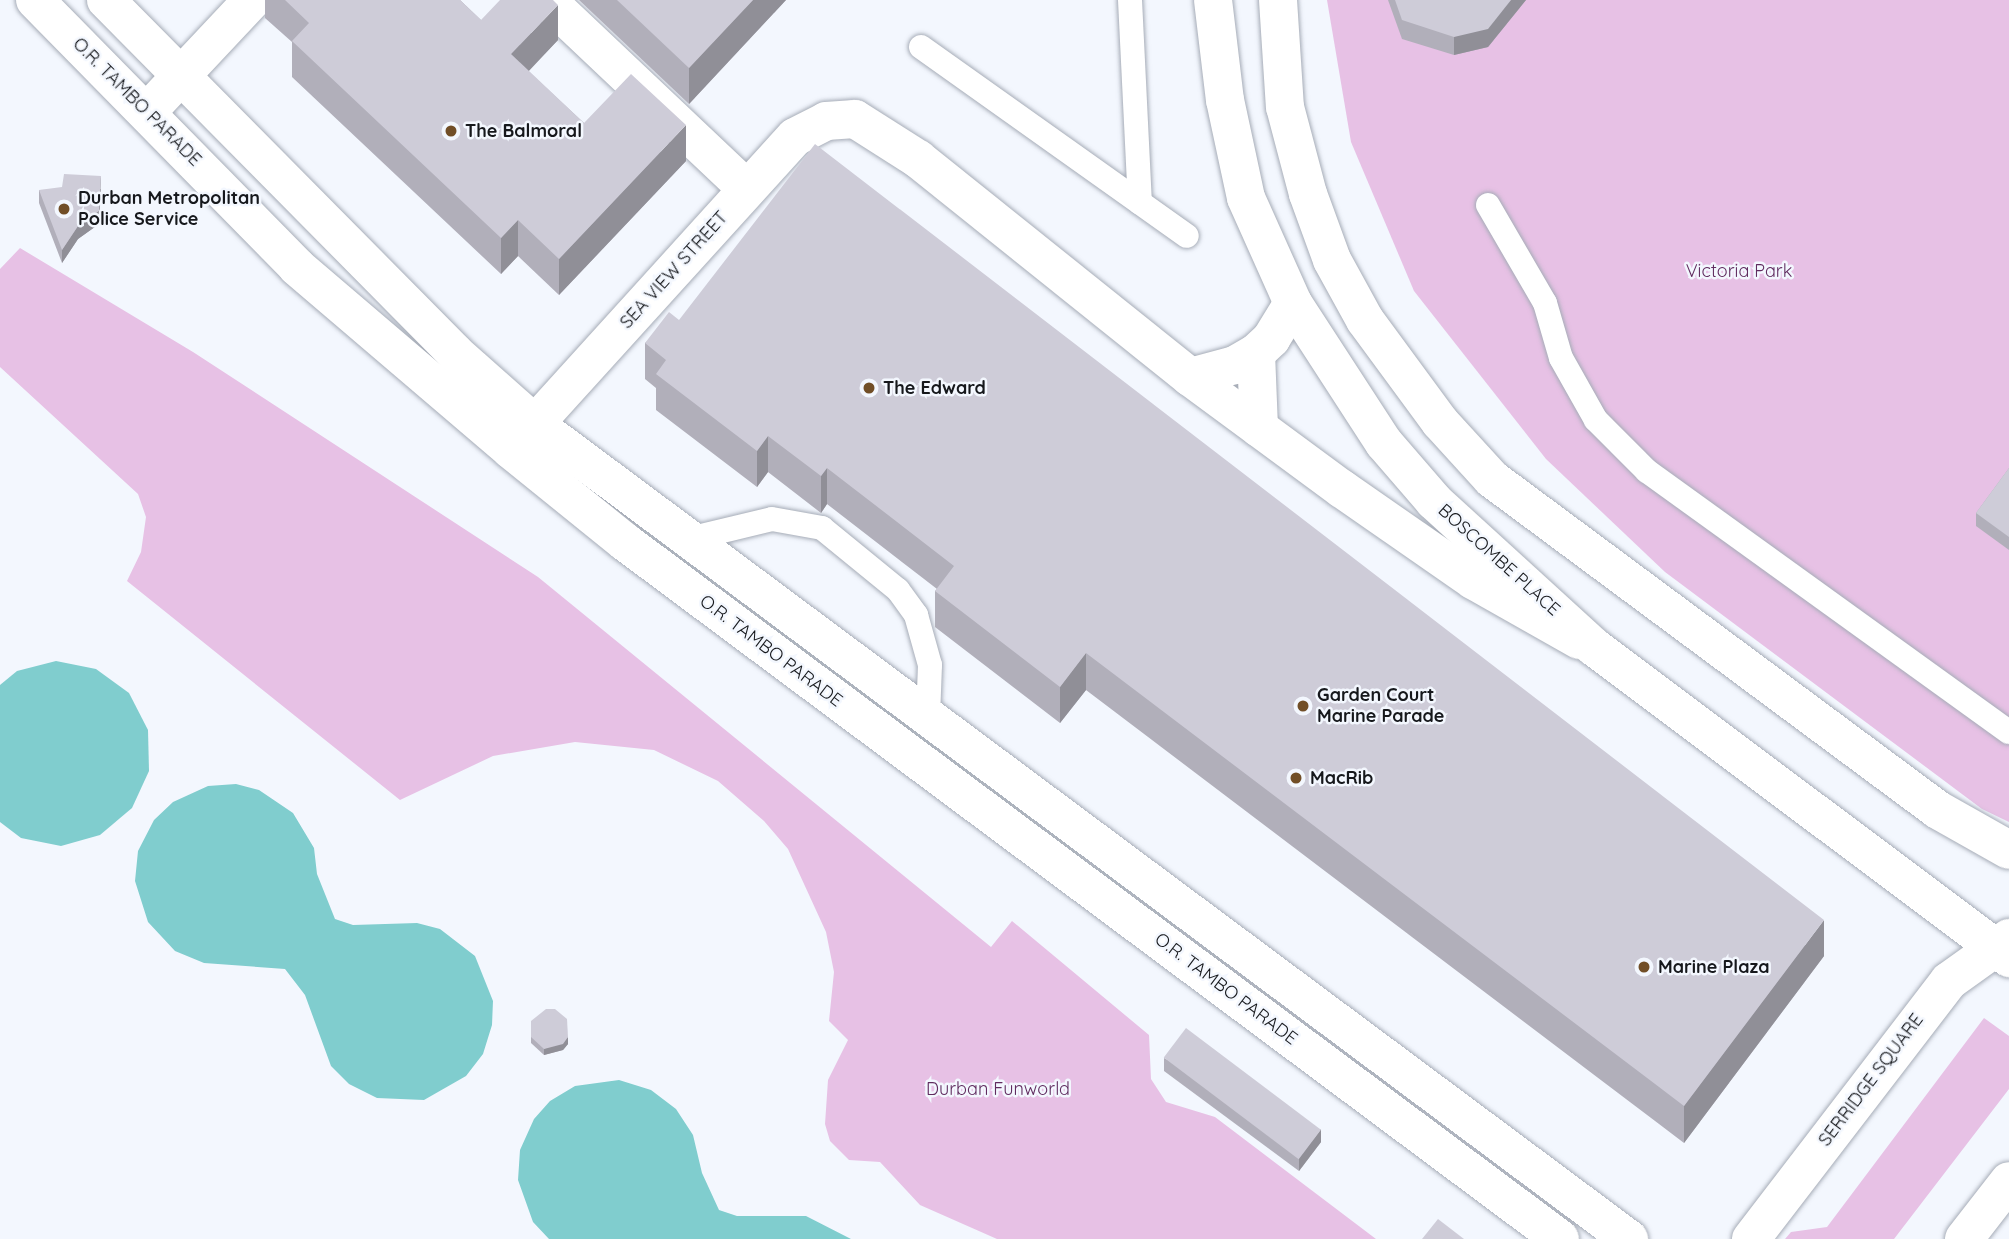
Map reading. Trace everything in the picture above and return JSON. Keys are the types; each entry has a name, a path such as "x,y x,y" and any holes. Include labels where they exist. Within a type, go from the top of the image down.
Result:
{"street":[{"name":"O.R. TAMBO PARADE","path":"35,0 297,267 523,437 689,538 1629,1239"},
{"name":"O.R. TAMBO PARADE","path":"106,0 182,75 244,144 454,353 523,437 635,550 1560,1239"},
{"path":"147,112 252,0"},
{"path":"547,0 746,188"},
{"name":"BOSCOMBE PLACE","path":"1213,0 1225,100 1246,198 1293,303 1384,443 1426,492 1594,647 2005,948"},
{"path":"1278,0 1285,107 1308,194 1332,260 1365,320 1440,422 1492,479 1938,810 2009,850"},
{"name":"SEA VIEW STREET","path":"523,437 746,188 796,136 826,121 855,119 918,159 1190,377"},
{"path":"1190,377 1234,365 1255,353 1271,339 1293,303"},
{"path":"1255,353 1259,428"},
{"path":"1190,377 1473,580 1532,617 1594,647"},
{"name":"SERRIDGE SQUARE","path":"1751,1239 1919,1016 1949,981 2005,948"},
{"path":"1964,1239 2009,1181"}],"lane":[{"path":"1130,0 1140,203"},
{"path":"921,47 1187,236"},
{"path":"1488,205 1545,303 1573,385 1604,429 1647,471 2009,732"},
{"path":"689,538 772,519 822,528 898,590 916,615 930,665 928,718"}],"green space":[{"name":"Victoria Park","path":"1327,0 2009,0 2009,822 1982,809 1665,572 1546,459 1414,291 1351,142"},
{"name":"Durban Funworld","path":"20,248 193,352 538,577 991,947 1012,921 1149,1035 1151,1079 1166,1102 1215,1117 1376,1239 997,1239 920,1205 880,1162 849,1160 830,1141 825,1124 828,1080 848,1040 829,1021 834,972 826,932 788,849 764,821 718,781 654,750 575,742 493,756 400,800 127,581 141,552 146,517 138,494 0,367 0,269"},
{"path":"1984,1018 2009,1036 2009,1089 1894,1239 1785,1239 1791,1232 1827,1227"}],"water":[{"path":"56,661 96,669 129,693 148,730 149,771 132,808 100,835 61,846 21,838 0,822 0,685 17,671"},
{"path":"236,784 259,790 293,813 314,848 317,874 335,919 353,925 417,923 440,929 475,956 493,1001 492,1025 483,1054 466,1076 424,1100 377,1098 349,1084 331,1066 305,995 285,969 204,963 175,951 148,922 135,881 138,851 154,820 173,802 208,786"},
{"path":"619,1080 651,1090 676,1109 693,1135 702,1173 719,1210 737,1216 806,1216 851,1239 549,1239 533,1222 518,1180 520,1150 534,1119 550,1101 575,1086"}],"building":[{"name":"The Balmoral","path":"285,0 460,0 481,20 500,0 553,0 558,5 511,54 584,123 631,74 686,125 559,259 518,220 501,238 292,41 309,23"},
{"path":"617,0 753,0 689,68"},
{"path":"1395,0 1511,0 1488,29 1454,37 1402,20"},
{"path":"815,144 1824,920 1684,1106 1086,653 1060,687 935,591 954,566 827,468 821,476 768,436 757,451 656,374 666,360 645,343 669,312 679,320"},
{"path":"64,174 101,176 99,211 78,226 62,250 39,190 62,187"},
{"path":"2009,468 2009,537 1976,513"},
{"path":"546,1009 555,1009 567,1019 568,1037 563,1044 544,1049 531,1037 531,1021"},
{"path":"1186,1028 1321,1130 1299,1159 1164,1058"},
{"path":"1438,1219 1464,1239 1422,1239"}],"place":[{"name":"The Balmoral","path":"451,131"},
{"name":"Durban Metropolitan Police Service","path":"64,209"},
{"name":"The Edward","path":"869,388"},
{"name":"Garden Court Marine Parade","path":"1303,706"},
{"name":"MacRib","path":"1296,778"},
{"name":"Marine Plaza","path":"1644,967"}]}
